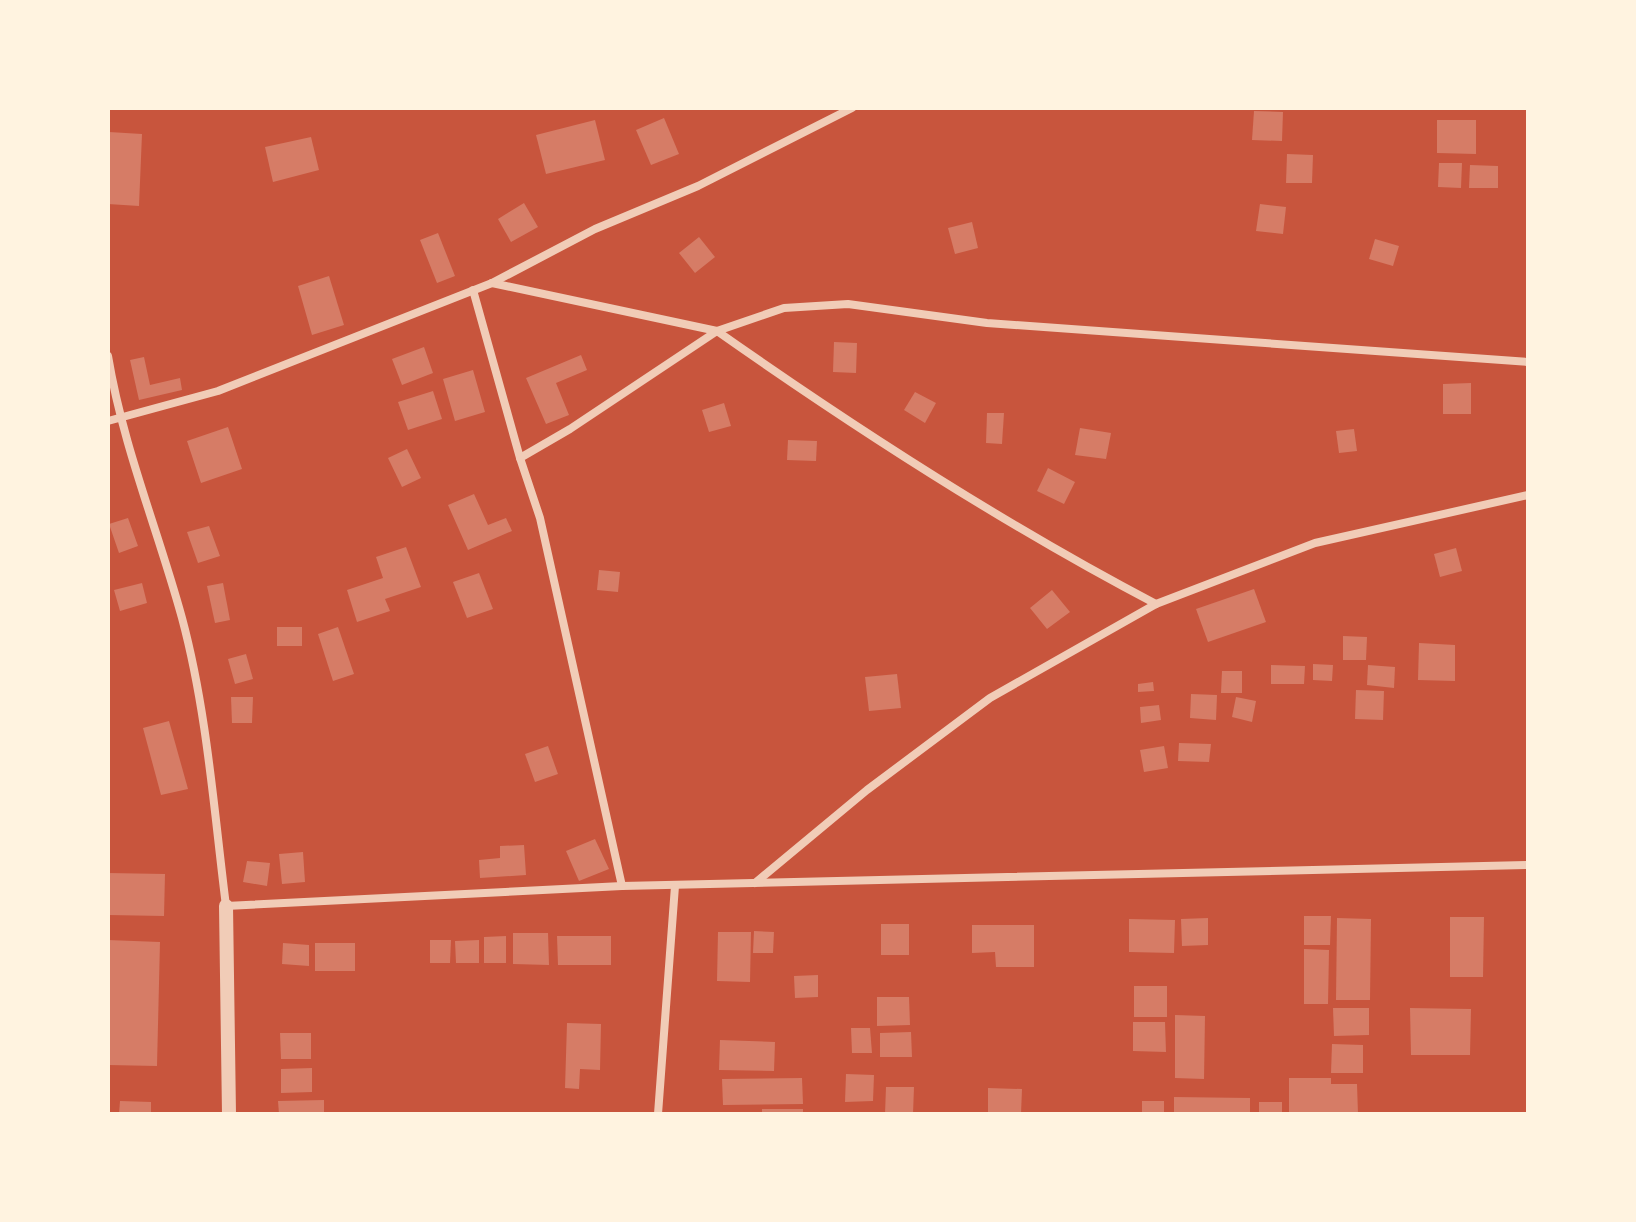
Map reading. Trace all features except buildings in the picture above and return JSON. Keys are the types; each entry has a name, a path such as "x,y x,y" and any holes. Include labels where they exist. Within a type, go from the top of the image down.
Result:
{"street":[{"path":"108,421 218,391 492,283 595,229 698,186 852,108"},
{"path":"492,283 717,331 955,489 1050,548 1156,604"},
{"path":"473,290 540,518 622,886"},
{"path":"520,458 570,429 717,331 784,308 848,304 987,323 1528,362"},
{"path":"108,356 119,419 183,620 206,755 226,906 229,1114"},
{"path":"755,883 867,790 990,698 1156,604 1315,543 1528,495"},
{"path":"226,906 622,886 1528,865"},
{"path":"658,1114 675,886"}]}
